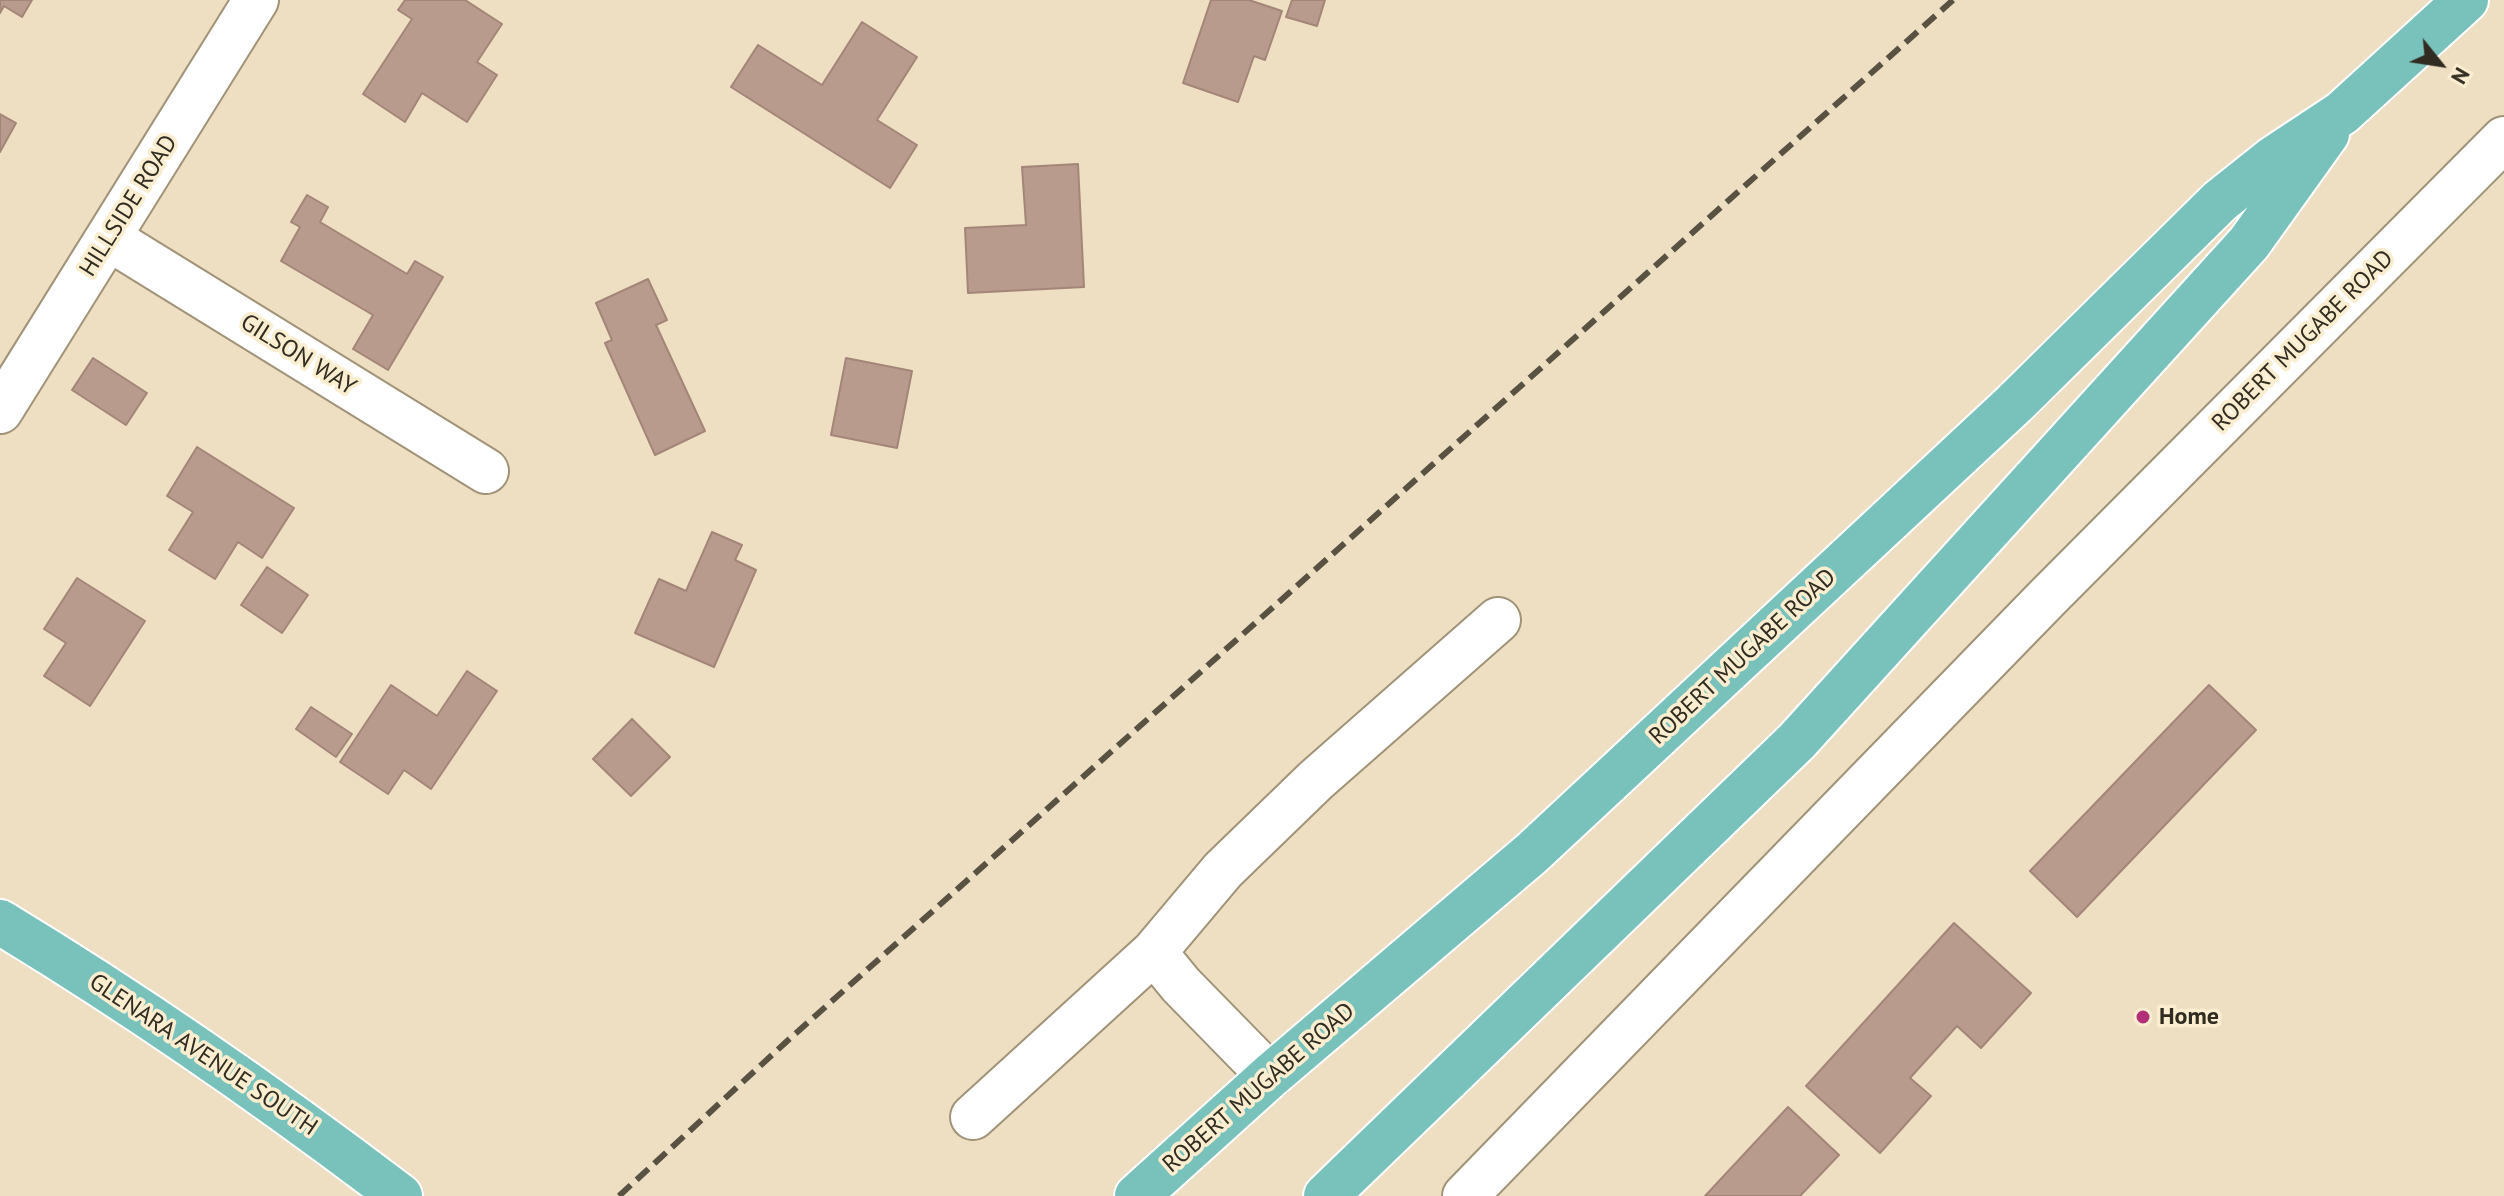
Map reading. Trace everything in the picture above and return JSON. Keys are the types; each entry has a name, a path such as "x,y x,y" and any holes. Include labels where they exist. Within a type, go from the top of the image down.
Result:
{"main road":[{"name":"ROBERT MUGABE ROAD","path":"1137,1196 1270,1076 1544,842 2014,404 2220,201 2274,158 2342,113 2466,0"},
{"name":"ROBERT MUGABE ROAD","path":"1326,1196 1797,741 2249,243 2342,113"},
{"name":"GLENARA AVENUE SOUTH","path":"0,922 196,1047 288,1110 400,1196"}],"street":[{"name":"HILLSIDE ROAD","path":"0,411 110,239 256,0"},
{"name":"ROBERT MUGABE ROAD","path":"1465,1196 2046,599 2504,139"},
{"name":"GILSON WAY","path":"110,239 486,471"},
{"path":"973,1117 1154,952 1223,870 1274,820 1498,620"},
{"path":"1154,952 1181,985 1270,1076"}],"building":[{"path":"0,0 32,0 22,17 4,6 0,13"},
{"path":"405,0 465,0 502,24 477,62 497,75 467,122 422,93 405,122 363,94 412,19 398,10"},
{"path":"1211,0 1249,0 1282,11 1265,60 1254,56 1238,102 1183,83"},
{"path":"1292,0 1325,0 1317,26 1286,17"},
{"path":"862,22 917,57 877,120 917,145 890,188 731,87 758,45 822,85"},
{"path":"0,114 16,123 0,152"},
{"path":"1078,164 1084,287 968,293 965,228 1026,225 1022,167"},
{"path":"307,195 328,207 320,222 407,274 415,261 443,277 388,370 353,349 373,315 281,261 300,227 291,222"},
{"path":"648,279 667,320 656,325 705,431 655,455 605,343 612,340 596,303"},
{"path":"93,358 147,393 126,425 72,390"},
{"path":"846,358 912,371 897,448 831,435"},
{"path":"197,447 294,508 262,558 238,542 215,579 169,550 193,512 167,496"},
{"path":"712,532 742,545 735,560 756,570 714,667 635,633 659,579 686,591"},
{"path":"267,567 308,595 282,633 241,605"},
{"path":"77,578 145,621 90,706 44,676 66,643 44,629"},
{"path":"467,671 497,691 431,789 404,770 388,794 340,762 391,685 437,716"},
{"path":"2209,685 2256,730 2077,917 2030,871"},
{"path":"311,707 352,734 336,757 296,729"},
{"path":"632,719 670,757 631,796 593,759"},
{"path":"1954,923 2031,993 1981,1048 1957,1026 1910,1078 1931,1096 1880,1153 1806,1086"},
{"path":"1788,1107 1839,1155 1800,1196 1705,1196"}],"railway":[{"path":"619,1196 785,1043 1953,0"}],"place":[{"name":"Home","path":"2143,1017"}]}
